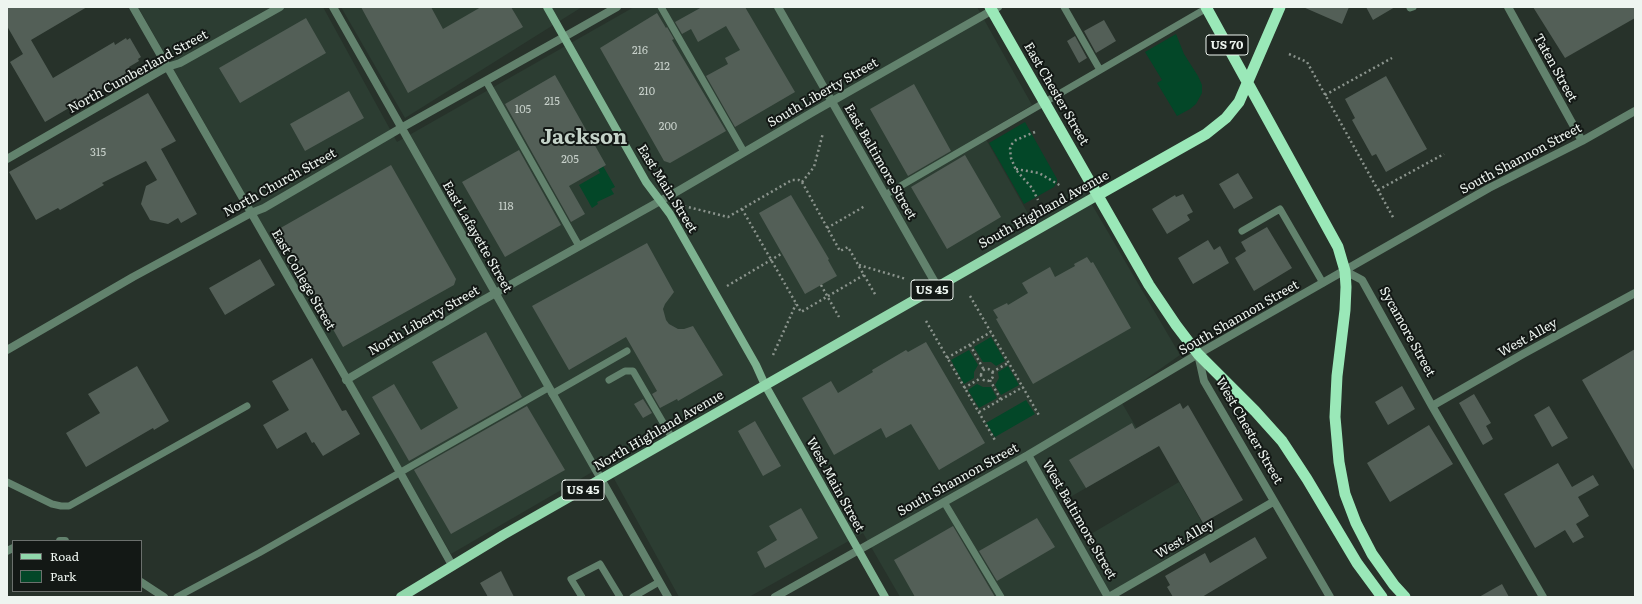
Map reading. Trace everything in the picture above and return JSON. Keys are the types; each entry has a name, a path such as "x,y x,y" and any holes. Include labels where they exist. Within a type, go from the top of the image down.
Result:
{"highway":[{"name":"South Highland Avenue","path":"1098,195 1206,134 1230,112 1239,102 1280,7"},
{"name":"East Chester Street","path":"994,8 1044,102 1098,195"},
{"name":"US 70","path":"1206,8 1247,84"},
{"path":"1247,84 1338,247 1345,271 1345,310 1337,376 1335,417 1339,462 1346,494 1356,523 1372,554 1394,585 1405,597"},
{"name":"West Chester Street","path":"1098,195 1149,285 1198,354"},
{"path":"1198,354 1255,411 1282,441 1307,479 1357,563 1382,597"}],"main road":[{"name":"East Main Street","path":"546,7 646,182 670,214 756,365 765,385"},
{"name":"South Highland Avenue","path":"765,385 1098,195"},
{"name":"North Highland Avenue","path":"401,597 437,576 452,565 765,385"},
{"name":"West Main Street","path":"765,385 857,550 885,597"}],"street":[{"name":"East College Street","path":"133,7 452,565"},
{"name":"North Cumberland Street","path":"7,159 167,67 180,63 280,7"},
{"name":"East Lafayette Street","path":"333,7 600,480 668,597"},
{"name":"North Church Street","path":"7,350 133,277 251,213 269,205 401,128 617,7"},
{"name":"East Baltimore Street","path":"778,7 937,286"},
{"name":"Taten Street","path":"1508,7 1582,141"},
{"name":"South Liberty Street","path":"660,201 994,8"},
{"name":"South Shannon Street","path":"775,597 1028,455 1198,354 1489,188 1582,141 1635,111"},
{"name":"North Liberty Street","path":"346,380 660,201"},
{"name":"Sycamore Street","path":"1345,271 1362,280 1432,406 1543,597"},
{"name":"West Alley","path":"1432,406 1635,293"},
{"name":"West Chester Street","path":"1198,354 1204,381 1273,502 1330,597"},
{"name":"West Baltimore Street","path":"1028,455 1109,597"},
{"name":"West Alley","path":"1109,597 1273,502"},
{"path":"142,583 164,597"}],"lane":[{"path":"661,7 744,152"},
{"path":"1064,7 1100,70"},
{"path":"885,196 1206,8"},
{"path":"486,81 579,246"},
{"path":"1242,231 1280,209 1323,283"},
{"path":"177,597 550,391 628,351"},
{"path":"609,380 625,371 633,371 672,438"},
{"path":"7,482 52,504 69,506 247,406"},
{"path":"944,502 1001,597"},
{"path":"582,597 571,579 600,564 620,597"},
{"path":"633,597 659,582"}],"path":[{"path":"1289,54 1307,62 1394,219"},
{"path":"1325,95 1392,58"},
{"path":"1035,132 1012,144 1010,149 1011,158 1016,169 1032,188 1038,200"},
{"path":"802,182 814,167 823,133"},
{"path":"1378,190 1444,154"},
{"path":"1016,169 1039,173 1061,186"},
{"path":"684,206 728,217 792,180 799,180 802,182 840,251 848,247 876,296"},
{"path":"827,228 865,206"},
{"path":"742,209 801,312 864,275"},
{"path":"727,286 781,254"},
{"path":"858,265 906,279"},
{"path":"821,285 839,317"},
{"path":"970,296 1040,417"},
{"path":"773,355 796,304"},
{"path":"926,321 996,442"},
{"path":"947,358 991,332"},
{"path":"970,345 984,370"},
{"path":"992,372 1008,363"},
{"path":"981,378 980,374 984,370 988,369 992,372"},
{"path":"990,380 993,377 992,372"},
{"path":"964,388 981,378"},
{"path":"981,378 984,381 990,380"},
{"path":"990,380 1001,400"},
{"path":"978,412 1022,387"}],"shaded area":[{"path":"138,7 323,7 397,142 634,7 977,7 1032,105 983,134 1030,217 1081,186 1180,355 1119,398 1150,451 1053,507 1074,544 1179,482 1208,533 1104,597 900,597 863,533 749,597 679,597 606,464 451,554"},
{"path":"341,7 582,7 405,118"}],"green space":[{"path":"1176,34 1184,54 1202,85 1202,93 1196,104 1177,116 1157,83 1162,80 1145,52"},
{"path":"1025,122 1057,179 1057,182 1054,187 1024,204 989,143"},
{"path":"603,166 615,187 611,189 614,194 597,202 598,204 592,208 579,185 600,173 598,169"},
{"path":"991,337 1005,361 996,366 991,362 983,362 974,347"},
{"path":"969,350 978,365 974,372 974,378 964,384 951,360"},
{"path":"1008,366 1019,385 1001,395 995,385 999,378 998,372"},
{"path":"977,384 983,387 991,387 997,398 979,408 968,390"},
{"path":"1026,400 1035,414 995,437 986,423"}],"building":[{"path":"7,7 87,7 31,40 53,78 114,42 115,45 126,38 127,40 130,38 141,57 138,59 139,61 129,67 132,74 123,79 122,77 45,122 10,62 23,54 7,26"},
{"path":"361,7 431,7 443,29 481,7 511,7 523,27 408,93"},
{"path":"702,7 745,7 795,92 735,127 706,76 728,64 725,58 740,50 726,26 698,42 691,29 682,34 675,22"},
{"path":"1303,7 1349,7 1342,24"},
{"path":"1366,7 1395,7 1373,20"},
{"path":"1533,7 1635,7 1635,18 1565,58"},
{"path":"657,13 666,28 667,27 674,39 672,40 726,131 670,163 664,161 600,48"},
{"path":"306,18 326,53 240,103 219,68"},
{"path":"1104,20 1116,41 1096,53 1084,31"},
{"path":"1075,36 1087,58 1079,63 1067,41"},
{"path":"555,75 606,165 569,186 585,214 571,222 505,104"},
{"path":"1386,76 1427,149 1386,172 1376,154 1372,156 1352,120 1355,118 1345,99"},
{"path":"914,84 951,151 908,176 870,109"},
{"path":"349,91 364,118 305,151 290,124"},
{"path":"148,93 176,141 161,149 197,214 181,223 178,218 168,224 150,220 141,204 146,186 157,180 146,161 102,183 104,185 60,210 58,208 36,220 9,172"},
{"path":"519,150 561,225 505,257 462,182"},
{"path":"965,155 1001,217 947,249 911,187"},
{"path":"391,165 456,279 454,285 343,347 277,230"},
{"path":"1238,173 1253,198 1234,209 1219,184"},
{"path":"1183,194 1193,212 1187,215 1190,220 1167,234 1152,209 1175,195 1176,197"},
{"path":"791,195 829,259 828,260 837,276 805,294 759,213"},
{"path":"1267,227 1292,268 1254,291 1235,258 1246,251 1241,242"},
{"path":"1208,240 1214,250 1220,246 1229,263 1193,284 1178,258"},
{"path":"647,243 674,292 663,309 666,320 669,324 678,329 693,326 723,375 678,401 677,399 660,408 652,394 657,391 626,337 569,370 532,306"},
{"path":"1087,257 1091,263 1093,262 1131,328 1033,384 996,319 998,318 993,310 1007,303 1008,305 1028,293 1022,283 1050,267 1055,277 1075,266 1074,264"},
{"path":"260,259 275,285 225,315 209,288"},
{"path":"486,332 522,397 409,461 372,397 394,384 421,430 458,408 432,362"},
{"path":"926,342 985,443 939,470 911,424 886,438 881,428 834,455 802,398 831,381 838,393 873,372 872,370 906,350 908,352"},
{"path":"1635,349 1635,472 1582,380"},
{"path":"312,358 342,411 346,410 360,434 323,456 314,442 312,443 306,432 277,449 263,425 289,410 272,381"},
{"path":"137,366 169,421 154,430 153,428 86,467 66,433 100,413 88,394"},
{"path":"1402,386 1415,409 1388,425 1375,402"},
{"path":"1474,394 1491,423 1486,426 1493,439 1483,445 1459,403"},
{"path":"643,399 652,413 643,418 634,404"},
{"path":"1180,403 1183,409 1188,405 1243,500 1203,523 1159,446 1086,488 1069,460 1132,423 1135,429"},
{"path":"527,406 565,470 451,534 414,470"},
{"path":"1549,406 1568,438 1552,447 1534,415"},
{"path":"755,421 781,466 763,476 738,431"},
{"path":"1429,425 1453,464 1390,502 1367,463"},
{"path":"1558,463 1572,487 1593,475 1599,485 1578,497 1589,516 1576,524 1584,537 1573,543 1565,530 1535,548 1504,494"},
{"path":"801,508 818,538 765,568 757,552 777,540 769,526"},
{"path":"1037,518 1055,547 997,581 979,551"},
{"path":"953,526 995,597 915,597 894,560"},
{"path":"1255,537 1267,558 1202,597 1173,597 1167,587 1170,585 1165,576 1205,553 1210,563"},
{"path":"501,571 514,597 488,597 480,583"},
{"path":"1502,584 1509,597 1479,597"}],"district":[{"name":"Jackson","path":"584,138"}]}
